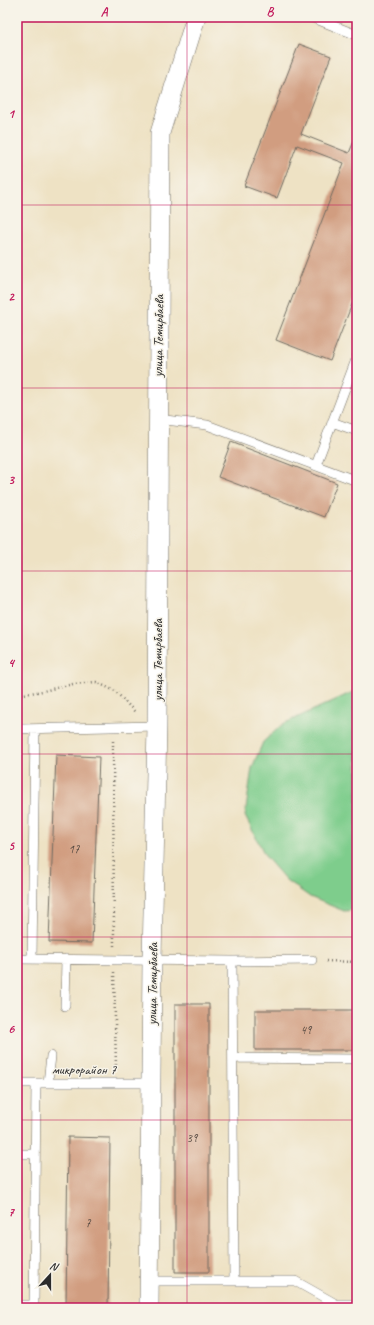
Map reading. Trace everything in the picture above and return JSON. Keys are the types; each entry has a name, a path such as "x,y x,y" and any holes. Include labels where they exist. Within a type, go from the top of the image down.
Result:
{"street":[{"name":"улица Темирбаева","path":"149,1308 152,959 148,726 157,419 160,133 196,17"}],"lane":[{"path":"311,17 357,35"},
{"path":"316,464 357,357"},
{"path":"157,419 206,425 316,464 357,481"},
{"path":"332,422 357,431"},
{"path":"17,729 148,726"},
{"path":"32,959 35,728"},
{"path":"17,959 152,959 232,961 312,960"},
{"path":"65,1006 66,959"},
{"path":"232,961 234,1281"},
{"path":"48,1083 51,1056"},
{"path":"233,1058 357,1059"},
{"name":"микрорайон 7","path":"17,1083 151,1083"},
{"path":"17,1305 34,1305 36,1083"},
{"path":"17,1154 35,1154"},
{"path":"150,1281 295,1281 336,1304 357,1304"}],"path":[{"path":"17,694 43,691 73,684 96,682 115,691 148,726"},
{"path":"112,726 116,1083"},
{"path":"312,960 357,962"}],"green space":[{"path":"357,690 357,910 344,911 310,897 286,880 266,857 245,816 252,768 263,742 283,724"}],"building":[{"path":"299,44 331,56 301,134 349,153 357,134 357,202 355,208 357,209 357,291 330,361 276,340 344,163 297,145 277,198 244,186"},
{"path":"231,442 337,483 324,517 218,477"},
{"path":"56,755 99,757 92,943 49,942"},
{"path":"175,1004 209,1004 209,1272 175,1272"},
{"path":"255,1010 357,1010 357,1050 255,1050"},
{"path":"68,1137 110,1138 108,1308 66,1308"}]}
